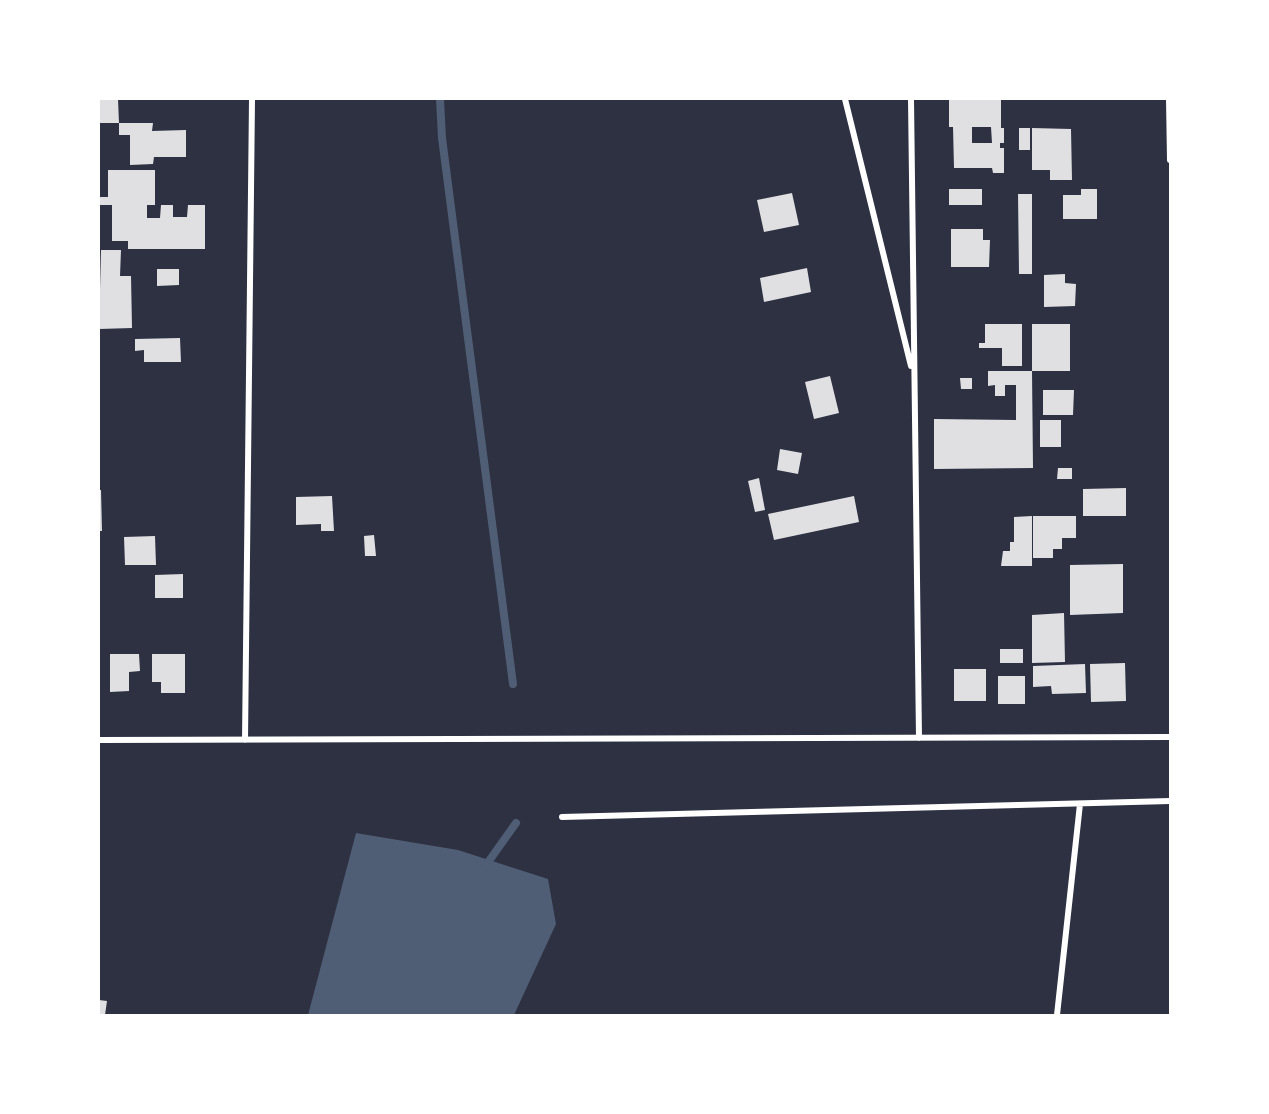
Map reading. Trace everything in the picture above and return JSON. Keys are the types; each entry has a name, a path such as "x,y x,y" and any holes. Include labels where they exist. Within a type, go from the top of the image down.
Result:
{"street":[{"path":"245,740 252,99"},
{"path":"845,99 914,378"},
{"path":"912,99 919,738"},
{"path":"1169,99 1170,160"},
{"path":"99,740 1170,737"},
{"path":"562,817 1170,801"},
{"path":"1057,1015 1080,804"}],"water":[{"path":"356,833 458,850 548,879 556,924 514,1015 308,1015"}],"building":[{"path":"99,99 118,99 119,123 99,123"},
{"path":"949,99 1001,99 1001,128 1004,128 1004,143 1000,143 1000,148 1004,148 1004,173 993,173 992,168 954,168 953,127 949,127","holes":["972,127 991,127 992,143 972,143"]},
{"path":"119,123 153,123 152,131 186,130 186,157 154,157 153,164 130,165 130,135 119,135"},
{"path":"1019,128 1030,128 1030,150 1019,150"},
{"path":"1032,128 1071,129 1072,180 1050,180 1050,170 1032,170"},
{"path":"108,170 155,170 155,205 147,205 147,218 160,218 161,205 173,205 173,217 187,217 188,205 205,205 205,249 128,249 128,241 112,241 112,205 100,205 100,197 108,197"},
{"path":"949,189 982,189 982,205 949,205"},
{"path":"1081,189 1097,189 1097,219 1063,219 1063,195 1081,195"},
{"path":"792,193 799,225 764,232 757,200"},
{"path":"1018,194 1032,194 1032,274 1019,274"},
{"path":"951,229 983,229 983,240 990,240 989,267 951,267"},
{"path":"101,250 121,250 120,276 131,276 132,328 99,329"},
{"path":"807,268 811,292 764,302 760,278"},
{"path":"157,269 179,269 179,285 157,286"},
{"path":"1065,274 1065,283 1076,284 1075,306 1044,307 1044,275"},
{"path":"985,324 1022,324 1022,366 1002,366 1002,348 979,348 979,343 985,343"},
{"path":"1032,324 1070,324 1070,371 1032,371"},
{"path":"180,338 181,362 144,362 144,350 135,351 135,339"},
{"path":"988,371 1032,371 1033,468 934,469 934,419 1016,420 1016,385 1005,385 1005,396 995,396 995,385 988,386"},
{"path":"830,376 839,413 814,419 805,382"},
{"path":"960,378 972,378 972,389 961,389"},
{"path":"1043,390 1074,390 1073,415 1043,415"},
{"path":"1040,420 1061,420 1061,447 1040,447"},
{"path":"780,449 802,453 798,474 777,470"},
{"path":"1058,468 1072,468 1072,479 1057,479"},
{"path":"759,478 765,510 755,512 748,481"},
{"path":"1126,488 1126,516 1083,516 1083,489"},
{"path":"99,490 101,490 102,531 99,531"},
{"path":"332,496 334,531 321,531 321,524 296,525 296,497"},
{"path":"854,496 859,522 774,540 768,514"},
{"path":"1032,516 1032,566 1001,566 1003,551 1010,551 1010,542 1014,542 1014,517"},
{"path":"1033,516 1076,516 1076,538 1062,538 1062,549 1053,549 1053,558 1033,558"},
{"path":"374,535 376,556 365,556 364,536"},
{"path":"155,536 156,565 125,565 124,537"},
{"path":"1123,564 1123,613 1070,615 1070,565"},
{"path":"183,574 183,598 155,598 155,575"},
{"path":"1064,613 1065,662 1032,663 1032,615"},
{"path":"1000,649 1023,649 1023,663 1000,663"},
{"path":"110,654 139,654 140,671 129,672 129,691 110,692"},
{"path":"152,654 185,654 185,693 161,693 161,682 152,682"},
{"path":"1125,663 1126,701 1091,702 1090,664"},
{"path":"1085,664 1086,693 1052,694 1051,686 1033,687 1033,666"},
{"path":"954,669 986,669 986,701 954,701"},
{"path":"998,676 1025,676 1025,704 998,704"},
{"path":"99,1000 107,1001 105,1015 99,1015"}],"waterway":[{"path":"440,99 442,138 513,684"},
{"path":"484,868 516,823"}]}
